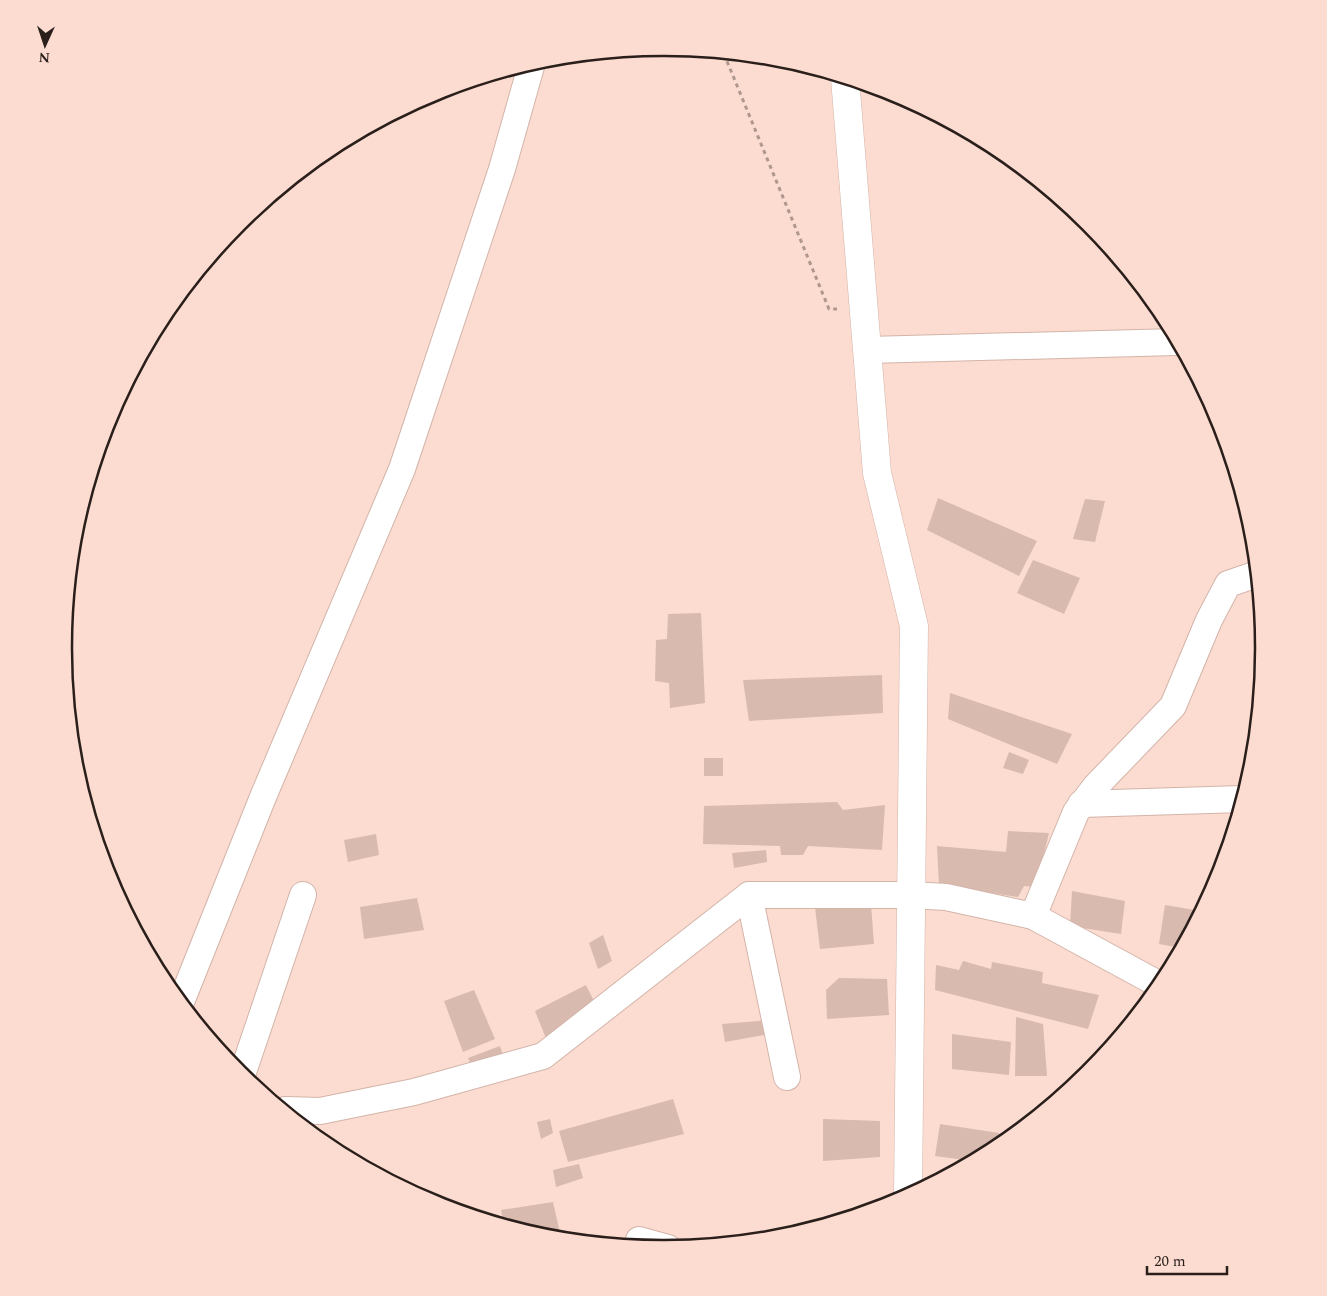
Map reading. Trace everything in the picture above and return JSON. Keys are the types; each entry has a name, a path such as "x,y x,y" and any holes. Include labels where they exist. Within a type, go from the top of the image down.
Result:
{"street":[{"path":"184,995 263,797 402,469 502,168 529,72"},
{"path":"846,85 877,473 914,626 908,1187"},
{"path":"867,350 1170,342"},
{"path":"1033,916 1081,804 1173,706 1209,620 1228,584 1251,576"},
{"path":"1081,804 1235,799"},
{"path":"245,1066 302,895"},
{"path":"750,895 787,1078"},
{"path":"295,1110 320,1111 414,1092 543,1056 750,895 911,895 946,897 1033,916 1153,981"}],"path":[{"path":"726,60 829,309 864,310"}],"building":[{"path":"938,498 1037,541 1019,576 927,530"},
{"path":"1085,499 1105,501 1095,542 1073,539"},
{"path":"1033,560 1080,578 1064,614 1017,593"},
{"path":"701,613 705,703 670,708 669,683 655,681 656,640 667,639 668,614"},
{"path":"882,675 883,713 749,721 743,680"},
{"path":"950,693 1072,734 1057,764 948,719"},
{"path":"1009,752 1029,760 1023,774 1003,768"},
{"path":"704,758 723,758 723,776 704,776"},
{"path":"837,802 843,810 885,805 882,850 808,846 803,855 781,855 780,846 703,844 704,806"},
{"path":"1008,831 1049,833 1036,887 1024,886 1018,897 939,885 937,846 1006,852"},
{"path":"376,834 379,855 348,862 344,840"},
{"path":"766,850 767,862 734,868 732,853"},
{"path":"1072,891 1125,901 1121,934 1070,926"},
{"path":"417,898 424,930 364,939 360,907"},
{"path":"871,904 874,944 820,949 815,907"},
{"path":"1165,905 1194,910 1174,947 1159,944"},
{"path":"603,935 612,961 598,969 589,943"},
{"path":"963,961 991,969 992,962 1043,972 1042,983 1099,995 1088,1029 935,990 936,965 959,970"},
{"path":"839,978 887,979 889,1015 827,1019 826,990"},
{"path":"586,985 595,1003 547,1041 535,1011"},
{"path":"474,990 495,1039 463,1052 444,1001"},
{"path":"1016,1017 1043,1024 1047,1076 1015,1076"},
{"path":"769,1020 770,1034 725,1042 722,1024"},
{"path":"952,1034 1011,1042 1009,1075 952,1069"},
{"path":"500,1046 504,1058 474,1072 468,1058"},
{"path":"673,1099 684,1134 568,1162 559,1131"},
{"path":"550,1119 553,1133 541,1139 537,1122"},
{"path":"823,1119 880,1121 880,1157 823,1161"},
{"path":"940,1124 999,1133 992,1140 960,1159 935,1156"},
{"path":"579,1164 583,1178 556,1187 553,1170"},
{"path":"553,1202 559,1230 503,1218 501,1210"}]}
